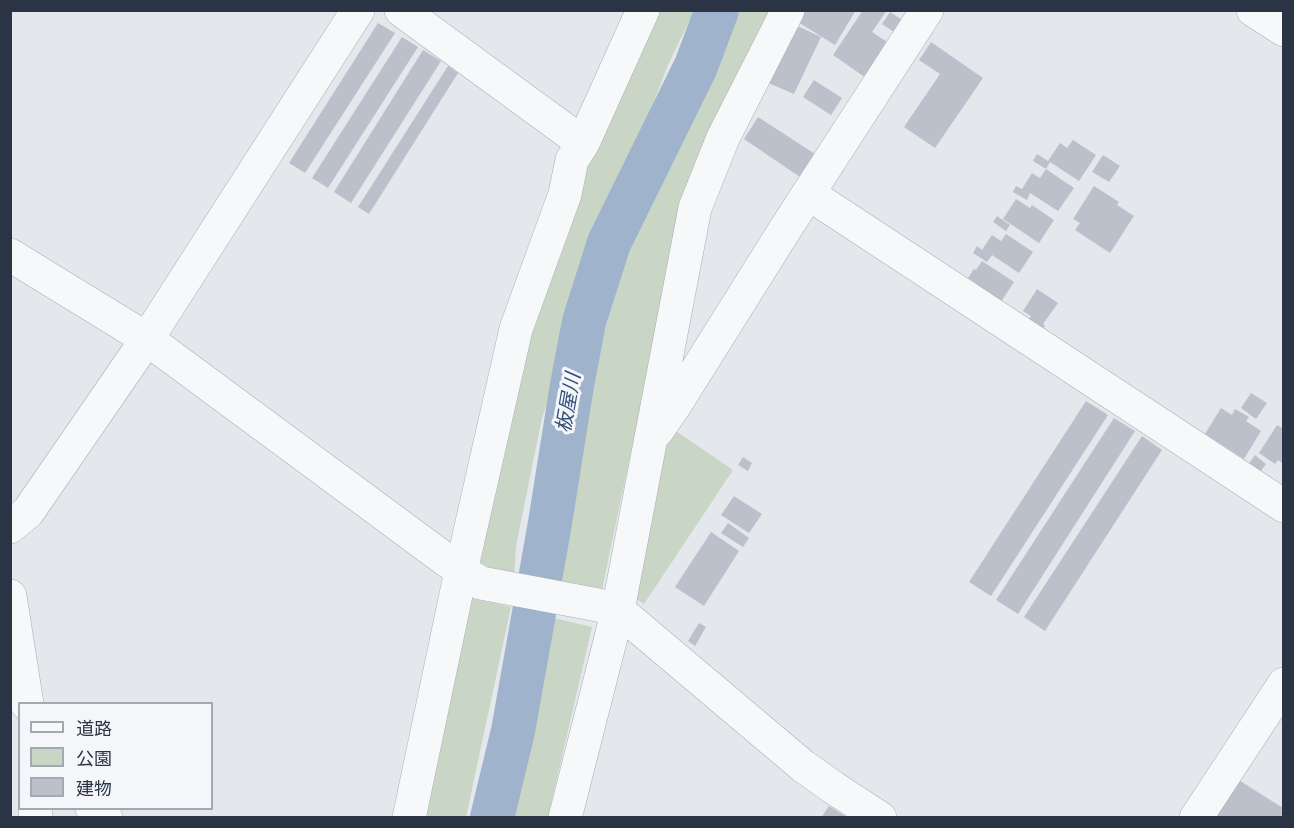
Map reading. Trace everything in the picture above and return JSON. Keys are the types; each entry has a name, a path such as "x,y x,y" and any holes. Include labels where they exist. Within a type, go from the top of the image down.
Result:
{"street":[{"path":"10,527 28,512 147,339 358,10"},
{"path":"401,10 583,143"},
{"path":"409,818 471,577 516,329 565,194 572,160 583,143 643,10"},
{"path":"565,818 608,608 650,442 695,208 723,138 788,10"},
{"path":"650,442 927,10"},
{"path":"1254,10 1284,30"},
{"path":"809,194 1284,506"},
{"path":"10,255 147,339 471,577 608,608 803,766 880,818"},
{"path":"10,596 27,702"},
{"path":"1196,818 1284,684"}],"green space":[{"path":"658,11 694,11 668,65 614,204 542,418 516,546 514,576 479,571 493,459 578,176"},
{"path":"737,11 780,11 640,409 601,594 558,585 591,375 628,255 674,146"},
{"path":"676,431 733,470 644,604 629,594 653,468"},
{"path":"462,596 511,607 466,817 416,818"},
{"path":"554,618 592,627 548,817 508,817"}],"building":[{"path":"799,10 856,10 835,45 793,19"},
{"path":"863,10 887,10 872,32 887,42 873,62 876,64 866,78 833,55"},
{"path":"890,12 904,21 897,34 882,24"},
{"path":"378,23 395,33 305,173 289,163"},
{"path":"793,24 821,37 794,94 766,82"},
{"path":"402,37 418,47 328,188 312,178"},
{"path":"931,42 983,78 935,148 904,127 940,74 919,60"},
{"path":"423,50 441,61 351,203 334,192"},
{"path":"448,66 458,73 369,214 358,207"},
{"path":"814,80 842,98 831,115 803,97"},
{"path":"758,117 815,154 800,177 744,139"},
{"path":"1073,140 1096,155 1079,181 1050,162 1046,169 1033,161 1037,154 1048,161 1060,143 1067,148"},
{"path":"1103,155 1120,166 1109,182 1092,172"},
{"path":"1046,169 1074,188 1058,211 1030,193 1027,200 1013,192 1016,186 1022,189 1032,173 1040,178"},
{"path":"1094,186 1119,202 1117,205 1134,216 1110,253 1075,230 1080,223 1073,219"},
{"path":"1016,199 1030,208 1032,205 1054,220 1039,243 1003,219"},
{"path":"997,216 1010,225 1006,231 993,222"},
{"path":"1006,234 1033,252 1019,273 992,255 987,262 973,253 977,246 982,250 992,235 1001,241"},
{"path":"982,261 1014,282 999,305 973,288 976,283 968,278"},
{"path":"1037,289 1058,303 1043,324 1045,326 1040,333 1026,323 1031,316 1023,311"},
{"path":"1251,393 1267,403 1256,419 1241,408"},
{"path":"1086,401 1108,415 991,596 969,582"},
{"path":"1221,408 1232,415 1235,409 1249,417 1246,421 1261,431 1244,459 1205,434"},
{"path":"1114,418 1135,431 1018,614 996,600"},
{"path":"1277,425 1284,429 1284,464 1278,460 1275,464 1259,453"},
{"path":"1142,436 1162,450 1045,631 1024,617"},
{"path":"1255,455 1266,464 1260,472 1248,465"},
{"path":"743,457 752,463 748,471 738,465"},
{"path":"734,496 762,514 749,533 721,515"},
{"path":"728,523 749,538 743,547 721,533"},
{"path":"711,532 739,551 704,606 675,587"},
{"path":"699,623 706,627 695,646 688,641"},
{"path":"1237,779 1283,808 1281,811 1284,813 1284,818 1213,818"},
{"path":"829,806 848,818 821,818"}],"waterway":[{"name":"板屋川","path":"492,818 513,731 584,322 609,243 696,66 717,10"}]}
